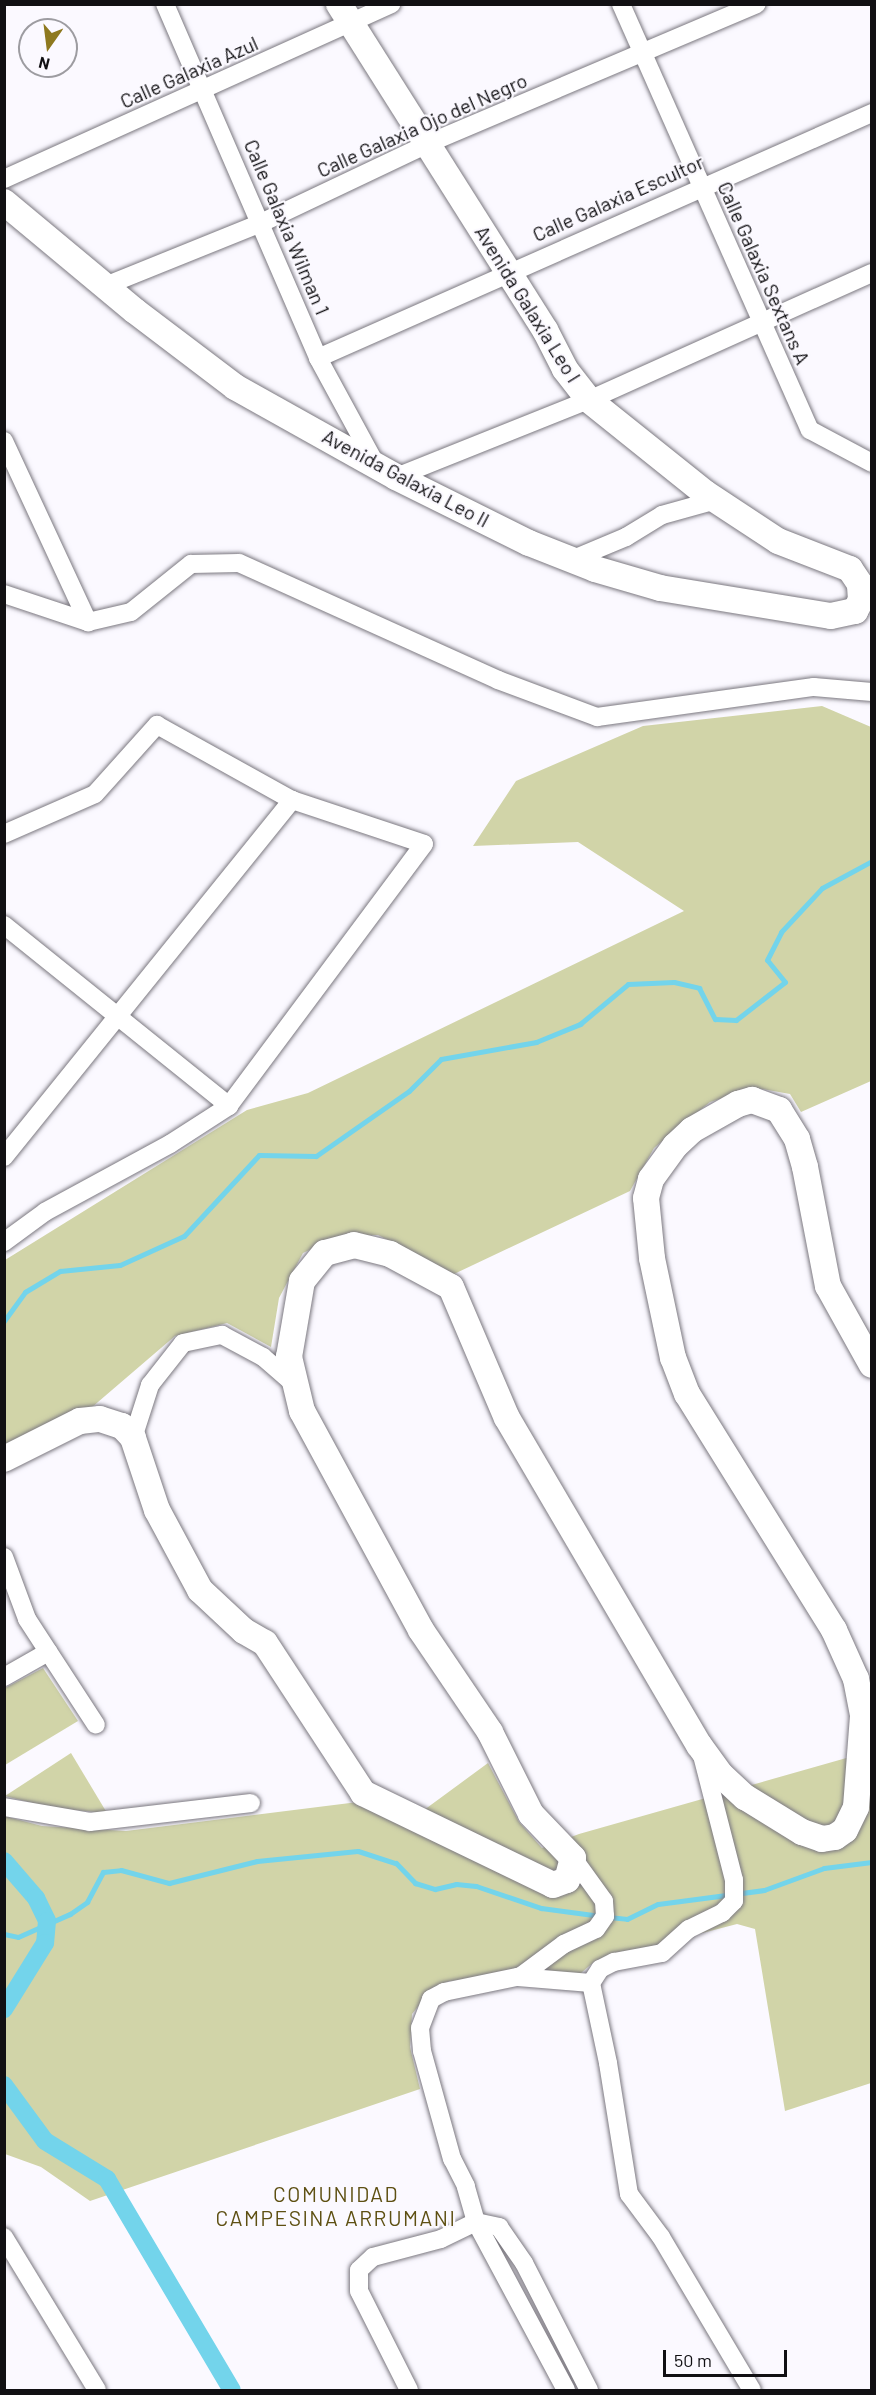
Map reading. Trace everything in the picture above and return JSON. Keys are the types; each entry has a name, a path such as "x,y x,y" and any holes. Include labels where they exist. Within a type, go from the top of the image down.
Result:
{"street":[{"name":"Calle Galaxia Wilman 1","path":"165,4 318,358 375,464"},
{"name":"Calle Galaxia Azul","path":"4,179 204,92 345,13 391,4"},
{"name":"Calle Galaxia Sextans A","path":"621,4 760,323 810,430 872,463"},
{"name":"Calle Galaxia Ojo del Negro","path":"105,286 261,223 427,144 644,55 757,4"},
{"name":"Avenida Galaxia Leo I","path":"345,13 508,271 565,369 589,400 716,500 778,542 850,569 860,584 866,604"},
{"name":"Calle Galaxia Escultor","path":"318,358 508,271 872,113"},
{"name":"Avenida Galaxia Leo II","path":"4,202 105,286 235,387 396,477 571,560 660,588 831,616 855,611 866,604"},
{"path":"396,477 589,400 872,273"},
{"path":"4,441 88,622"},
{"path":"571,560 626,537 662,515 716,500"},
{"path":"4,594 88,622 131,612 191,564 239,563 498,680 597,717 814,687 872,692"},
{"path":"4,834 95,794 157,725 292,800 424,844 229,1106 170,1144 45,1212 4,1242"},
{"path":"4,1157 292,800"},
{"path":"4,925 116,1018 229,1106"},
{"path":"518,1977 564,1944 596,1929 605,1916 604,1901 573,1857 531,1814 490,1732 421,1630 312,1435 293,1383 289,1357 296,1302 302,1281 325,1253 341,1246 370,1248 428,1271 451,1287 507,1418 699,1745 721,1774 745,1797 802,1832 822,1839 835,1837 852,1819 863,1741 863,1715 856,1679 834,1630 687,1394 673,1358 652,1258 646,1198 651,1179 661,1162 693,1130 738,1104 752,1100 779,1110 797,1139 805,1167 828,1286 872,1365"},
{"path":"134,1438 150,1384 183,1342 222,1335 263,1357 293,1383"},
{"path":"4,1459 80,1421 100,1419 122,1426 134,1438 157,1510 200,1590 244,1631 265,1643 363,1793 540,1882 554,1885 567,1880 573,1857"},
{"path":"4,1557 27,1619 96,1725"},
{"path":"4,1677 48,1652"},
{"path":"699,1745 737,1890 734,1901 722,1913 689,1929 662,1953 614,1962 600,1969 591,1983 629,2194 661,2237 752,2391"},
{"path":"4,1807 90,1822 251,1803"},
{"path":"566,2391 476,2222 466,2186 452,2159 422,2051 420,2028 431,1999 444,1992 518,1977 591,1983"},
{"path":"408,2391 359,2291 359,2270 373,2258 441,2239 476,2222 499,2227 524,2263 589,2391"},
{"path":"4,2237 97,2391"}],"green space":[{"path":"822,706 871,727 871,1081 801,1112 790,1094 756,1088 710,1102 654,1148 630,1191 454,1274 378,1235 337,1237 303,1253 279,1298 271,1347 227,1323 175,1336 91,1408 5,1449 5,1260 247,1110 308,1093 684,911 578,842 473,846 516,781 643,726"},
{"path":"43,1668 78,1721 5,1765 5,1688"},
{"path":"871,1751 871,2083 785,2111 755,1929 737,1924 595,1961 581,1973 449,1981 430,1992 412,2014 410,2047 420,2089 90,2201 41,2167 5,2154 4,1816 42,1826 126,1831 358,1802 405,1824 488,1763 519,1822 542,1848 579,1834"},
{"path":"71,1753 107,1813 52,1808 5,1796"}],"waterway":[{"path":"4,1321 25,1292 60,1271 120,1265 184,1236 259,1155 316,1156 409,1091 441,1059 536,1042 580,1024 628,984 674,982 699,988 715,1019 736,1020 785,982 767,960 781,932 822,888 872,861"},
{"path":"4,1934 18,1937 70,1914 87,1902 103,1872 121,1870 169,1883 257,1861 358,1851 396,1863 415,1883 435,1889 456,1884 476,1886 541,1908 600,1916"},
{"path":"4,1861 36,1898 47,1921 45,1943 4,2009"},
{"path":"609,1917 627,1919 658,1904 764,1890 824,1868 872,1862"},
{"path":"4,2085 45,2141 107,2179 232,2390"}],"district":[{"name":"COMUNIDAD CAMPESINA ARRUMANI","path":"336,2206"}]}
